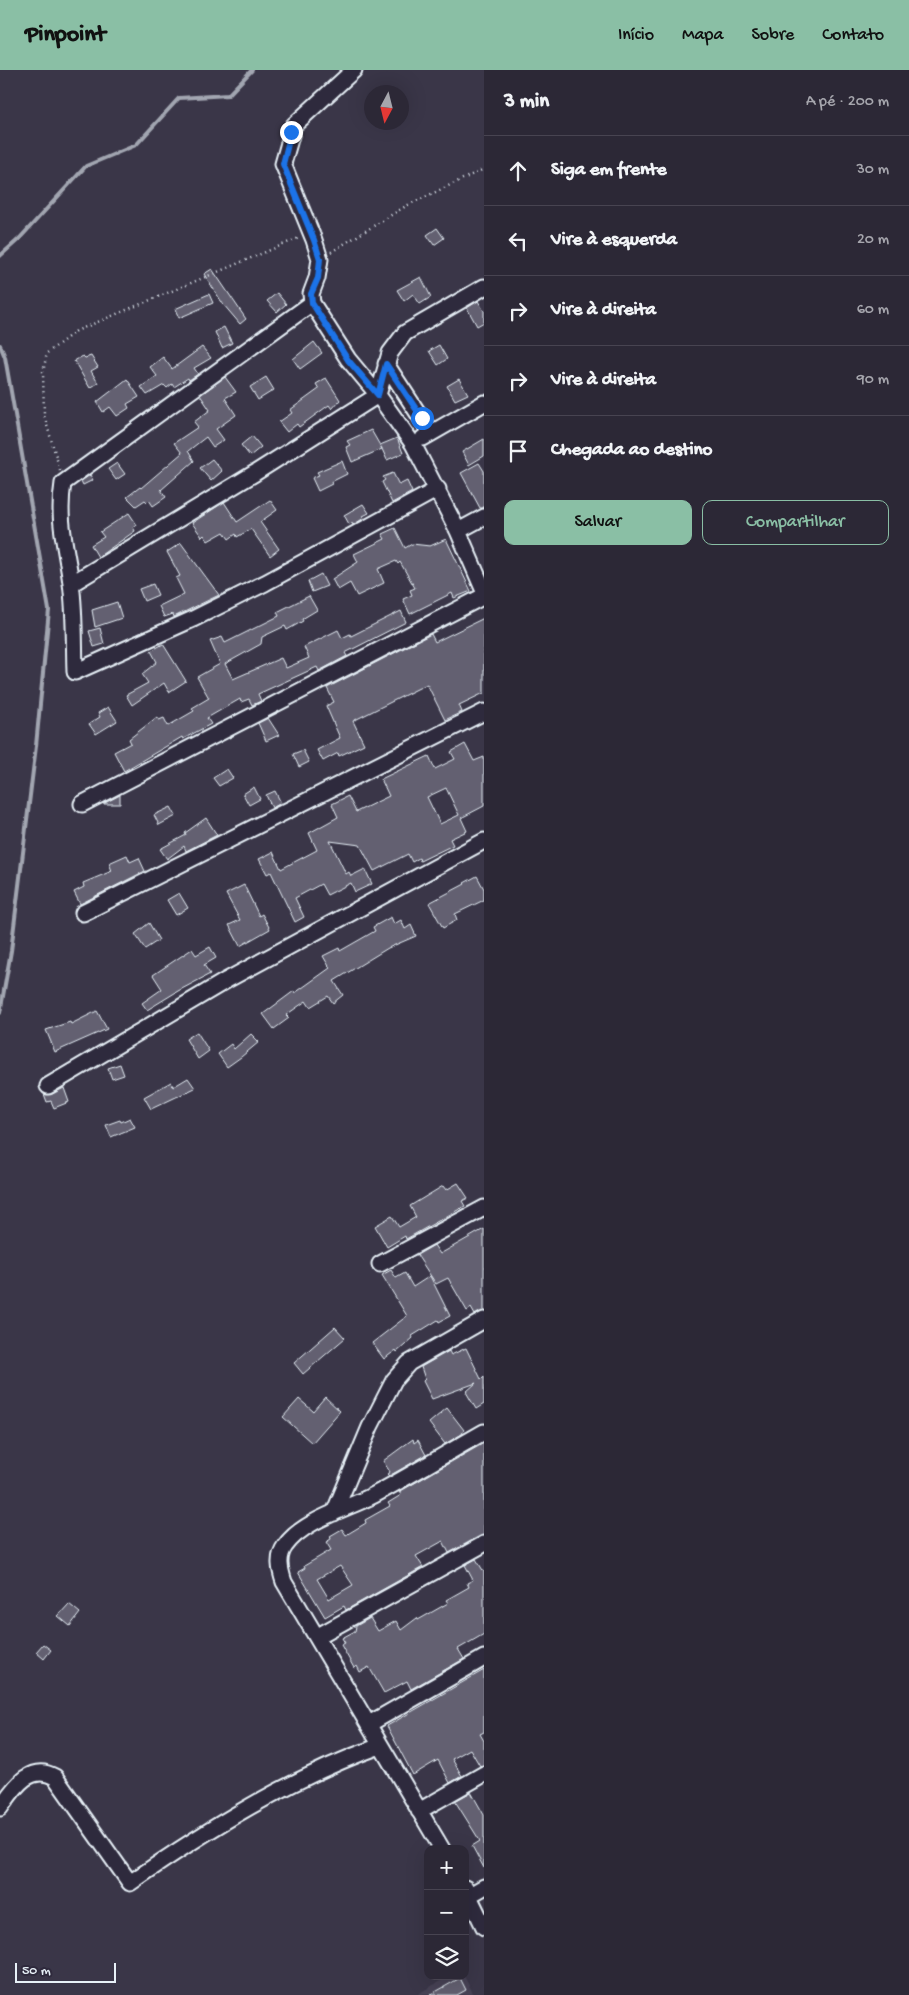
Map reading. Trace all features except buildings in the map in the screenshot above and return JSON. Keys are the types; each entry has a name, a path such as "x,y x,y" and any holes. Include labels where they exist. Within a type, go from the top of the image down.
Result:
{"street":[{"path":"354,70 294,125 283,164 312,232 320,259 318,278 311,294 312,303 348,360 378,395 413,444 438,489 484,591"},
{"path":"71,584 255,473 378,395 386,364 393,348 405,333 484,287"},
{"path":"312,303 63,483 60,525 71,584 75,672 193,619 265,583 438,489"},
{"path":"386,364 431,433"},
{"path":"413,444 484,403"},
{"path":"458,531 484,517"},
{"path":"82,804 484,596"},
{"path":"83,912 484,712"},
{"path":"48,1086 227,980 484,841"},
{"path":"380,1264 484,1208"},
{"path":"334,1513 370,1427 394,1380 409,1364 484,1320"},
{"path":"440,1845 380,1746 318,1636 284,1582 280,1570 280,1558 284,1547 293,1536 306,1527 374,1495 484,1432"},
{"path":"318,1636 484,1544"},
{"path":"369,1724 484,1658"},
{"path":"0,1808 19,1782 27,1776 43,1773 55,1777 130,1883 188,1842 272,1794 340,1760 380,1746"},
{"path":"419,1811 484,1774"},
{"path":"469,1892 484,1887"},
{"path":"469,1894 484,1927"}],"path":[{"path":"320,259 406,206 484,169"},
{"path":"63,483 44,415 42,372 47,353 76,331 312,232"}],"shaded area":[{"path":"442,1980 466,1980 474,1995 416,1995"}],"waterway":[{"path":"0,256 19,239 86,166 136,145 179,98 228,95 252,70"},
{"path":"0,345 5,357 49,610 36,746 11,951 0,1013"}],"route":[{"path":"291,132 283,164 320,259 318,278 311,294 312,303 348,360 378,395 386,364 422,418"}]}
